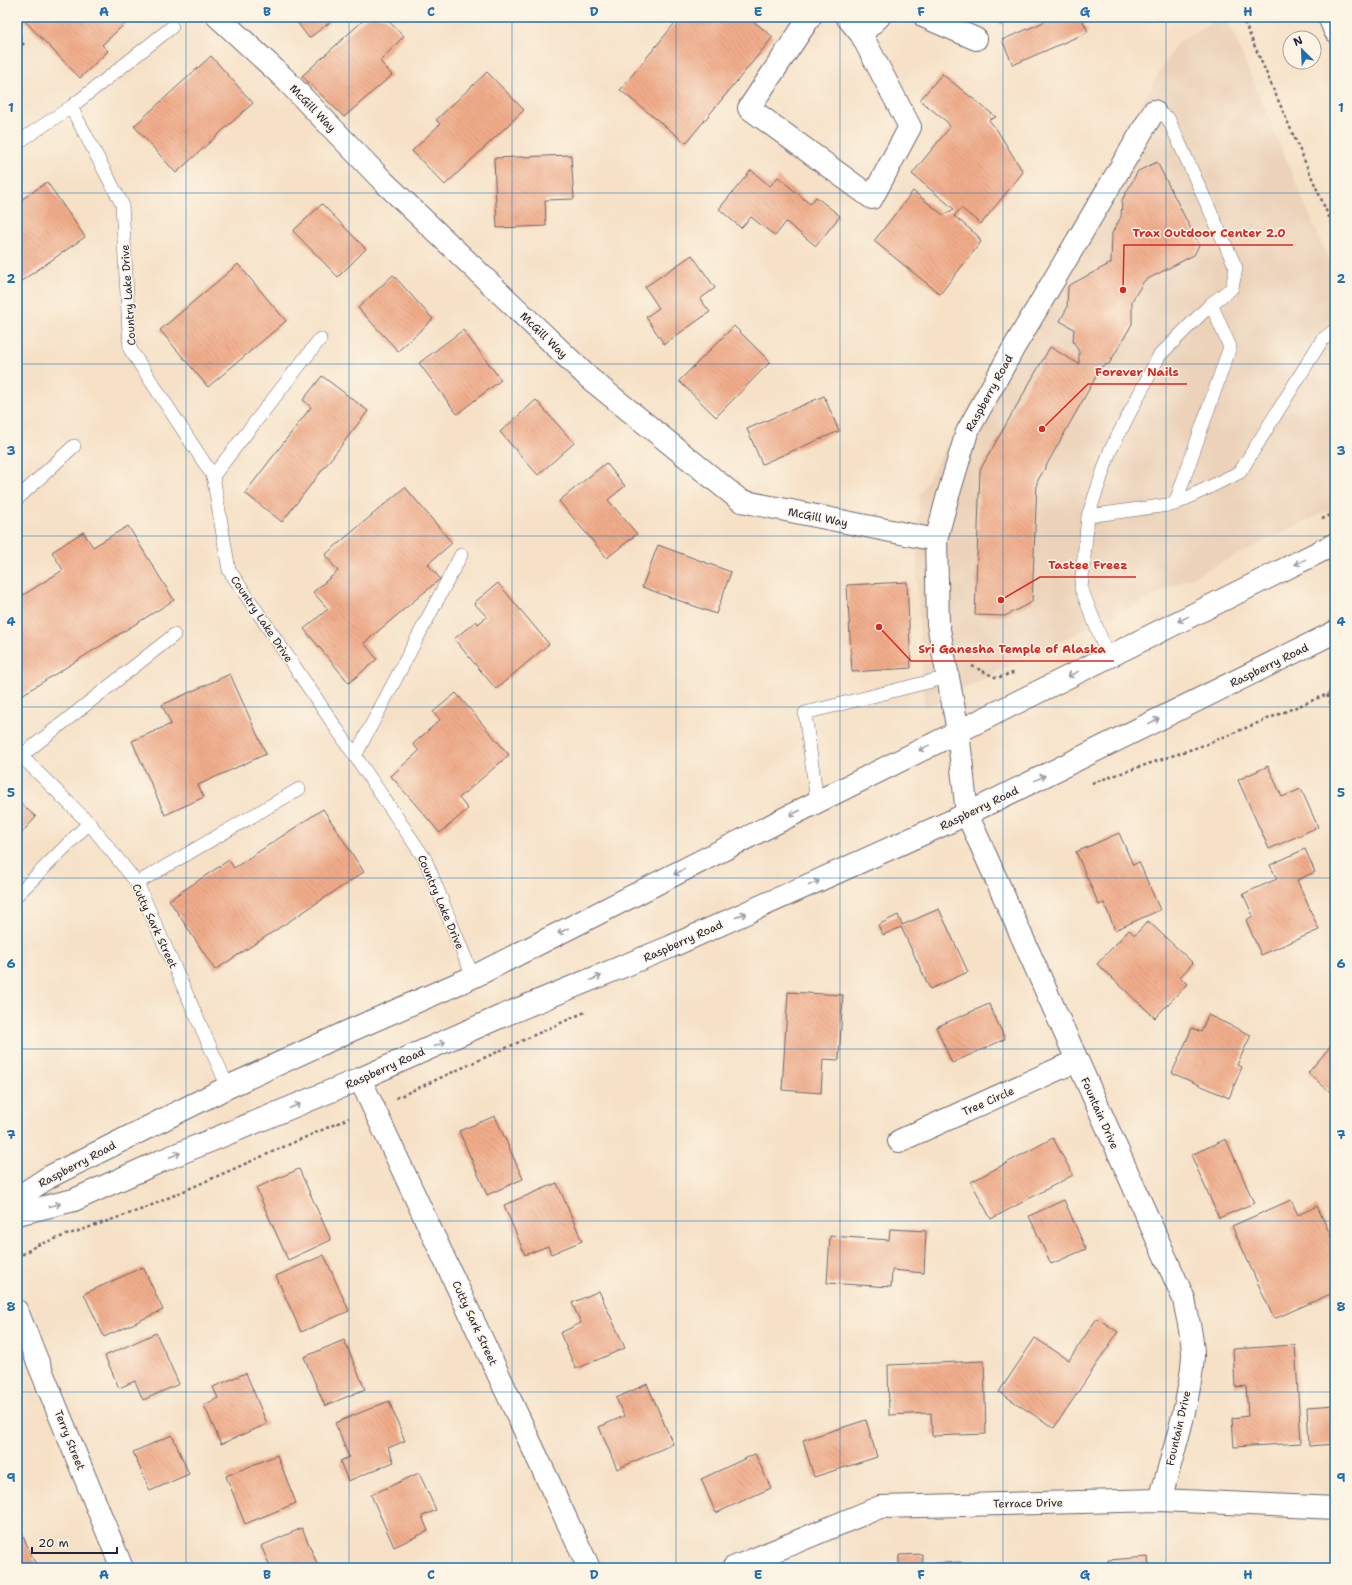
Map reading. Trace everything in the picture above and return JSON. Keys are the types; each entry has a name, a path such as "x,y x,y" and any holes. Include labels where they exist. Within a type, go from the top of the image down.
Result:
{"street":[{"name":"McGill Way","path":"218,17 283,77 384,182 589,378 741,501 936,540"},
{"path":"810,17 749,108 872,198 910,127 861,34 847,17"},
{"path":"861,34 879,17"},
{"path":"924,17 976,39"},
{"path":"1329,17 1335,31"},
{"name":"Raspberry Road","path":"958,731 938,624 936,540 967,432 1013,349 1154,111"},
{"name":"Raspberry Road","path":"17,1198 49,1177 228,1087 347,1032 473,977 958,731 1335,544"},
{"name":"Raspberry Road","path":"17,1214 74,1200 169,1158 360,1079 502,1016 670,947 967,814 1335,632"},
{"name":"Fountain Drive","path":"958,731 967,814 1076,1061 1184,1298 1192,1337 1193,1356 1186,1399 1160,1500"},
{"name":"Tree Circle","path":"900,1141 1076,1061"},
{"name":"Cutty Sark Street","path":"360,1079 589,1568"},
{"name":"Terry Street","path":"17,1311 122,1568"},
{"name":"Terrace Drive","path":"733,1568 880,1507 1160,1500 1335,1508"}],"lane":[{"path":"17,143 71,106 172,27"},
{"name":"Country Lake Drive","path":"71,106 122,204 130,349 213,476 229,570 424,859 473,977"},
{"path":"1108,656 1082,588 1088,516 1110,451 1159,356 1211,304 1232,288 1236,268 1168,118 1154,111"},
{"path":"1175,504 1230,347 1211,304"},
{"path":"1088,516 1175,504 1240,472 1322,340 1335,330"},
{"path":"213,476 320,340"},
{"path":"17,499 74,446"},
{"path":"354,756 461,555"},
{"path":"19,754 174,635"},
{"path":"817,802 804,713 948,677"},
{"name":"Cutty Sark Street","path":"19,754 89,823 136,883 228,1087"},
{"path":"136,883 299,789"},
{"path":"17,895 89,823"}],"path":[{"path":"1242,17 1335,231"},
{"path":"17,32 25,48"},
{"path":"1321,520 1335,513"},
{"path":"968,660 971,666 997,678 1021,671"},
{"path":"1327,695 1335,712"}],"shaded area":[{"path":"1220,17 1226,17 1335,275 1335,507 924,708 917,576 919,495 1176,44"}],"building":[{"path":"28,17 132,17 102,45 108,51 80,78 24,20"},
{"path":"293,17 337,17 309,38"},
{"path":"367,17 384,17 404,36 380,61 392,75 344,117 302,76"},
{"path":"680,17 748,17 773,37 686,143 620,90"},
{"path":"996,17 1018,17 1000,25"},
{"path":"1042,17 1081,17 1088,32 1013,65 1002,40 1044,22"},
{"path":"211,56 253,103 176,173 134,126"},
{"path":"487,72 524,110 445,185 412,151 440,124 436,120"},
{"path":"942,74 996,117 989,120 997,130 1023,172 981,224 961,208 954,216 977,235 981,242 940,294 874,241 913,191 943,215 954,209 912,174 950,127 947,122 920,100"},
{"path":"571,155 574,199 545,200 546,226 497,228 494,158"},
{"path":"1157,162 1199,245 1194,255 1144,281 1132,301 1132,324 1109,364 1102,366 1037,482 1032,602 1005,616 975,615 980,470 1050,347 1079,364 1079,352 1073,341 1074,329 1060,321 1067,308 1068,286 1111,263 1112,233 1121,217 1122,200 1138,171"},
{"path":"751,170 770,186 778,177 810,204 816,197 840,216 816,246 786,222 775,236 751,217 741,228 719,209"},
{"path":"47,182 85,237 17,284 17,203"},
{"path":"322,204 366,249 338,277 293,231"},
{"path":"692,255 715,288 700,299 710,312 664,344 646,317 659,308 645,287"},
{"path":"238,264 286,321 208,387 160,330"},
{"path":"393,275 433,319 398,351 358,308"},
{"path":"734,326 770,362 716,417 679,381"},
{"path":"463,330 501,380 457,414 419,363"},
{"path":"322,376 368,411 282,522 245,493 311,407 303,400"},
{"path":"824,396 839,431 762,464 747,429"},
{"path":"536,400 574,443 538,475 500,432"},
{"path":"606,463 625,486 608,500 637,534 607,558 559,501"},
{"path":"405,487 452,543 428,564 440,579 364,643 377,659 349,683 304,629 328,609 313,592 338,571 325,555"},
{"path":"128,526 174,600 17,698 17,599 63,570 52,552 83,532 93,547"},
{"path":"658,545 731,572 716,614 642,587"},
{"path":"907,582 911,668 852,672 847,585"},
{"path":"498,583 549,644 496,689 454,639 476,621 478,624 487,617 474,603"},
{"path":"230,674 266,754 198,785 204,797 165,815 132,741 171,724 162,705"},
{"path":"456,693 509,755 459,798 468,809 440,833 391,776 419,751 413,744 440,720 433,712"},
{"path":"1268,766 1282,797 1301,789 1318,827 1269,849 1238,780"},
{"path":"17,800 36,817 17,838"},
{"path":"323,809 364,872 215,970 169,900 229,860 234,868"},
{"path":"1119,833 1133,865 1139,862 1160,910 1115,930 1104,903 1099,905 1076,852"},
{"path":"1305,849 1315,872 1297,880 1319,930 1261,955 1246,920 1253,916 1243,894 1277,879 1270,865"},
{"path":"939,909 968,972 930,989 901,927 883,935 878,925 898,915 902,925"},
{"path":"1148,921 1193,963 1180,977 1187,984 1155,1018 1097,964 1129,930 1135,935"},
{"path":"788,992 843,995 839,1060 823,1059 821,1093 782,1090"},
{"path":"989,1004 1005,1039 952,1063 936,1027"},
{"path":"1208,1015 1251,1035 1237,1065 1242,1067 1229,1098 1172,1073 1192,1028 1201,1032"},
{"path":"1335,1041 1335,1096 1308,1073"},
{"path":"495,1116 523,1179 487,1195 459,1131"},
{"path":"1053,1138 1073,1175 991,1219 971,1182"},
{"path":"1226,1139 1254,1203 1219,1218 1191,1155"},
{"path":"299,1169 331,1240 288,1260 256,1188"},
{"path":"557,1183 582,1241 551,1254 548,1246 525,1255 504,1205"},
{"path":"1064,1200 1086,1249 1051,1264 1029,1216"},
{"path":"1291,1200 1298,1215 1317,1206 1335,1245 1335,1292 1274,1319 1232,1226"},
{"path":"890,1229 926,1231 924,1273 892,1270 891,1287 827,1283 830,1236 889,1240"},
{"path":"324,1255 349,1311 301,1332 276,1276"},
{"path":"143,1267 163,1310 104,1337 84,1294"},
{"path":"599,1291 625,1348 576,1369 560,1333 581,1323 572,1303"},
{"path":"1097,1318 1118,1332 1054,1428 999,1392 1035,1338 1069,1360"},
{"path":"156,1333 179,1384 143,1400 135,1381 119,1388 105,1356"},
{"path":"344,1340 365,1389 325,1406 304,1357"},
{"path":"1295,1345 1301,1443 1234,1447 1232,1418 1248,1416 1246,1386 1235,1387 1233,1349"},
{"path":"984,1361 986,1434 932,1436 931,1413 889,1415 888,1365"},
{"path":"246,1373 267,1424 221,1444 204,1405 218,1398 213,1387"},
{"path":"647,1384 673,1444 617,1469 599,1427 624,1416 616,1398"},
{"path":"389,1401 405,1441 388,1448 394,1462 348,1481 340,1461 349,1457 335,1423"},
{"path":"1335,1405 1335,1444 1309,1446 1307,1407"},
{"path":"866,1420 877,1457 814,1477 803,1440"},
{"path":"172,1435 189,1474 150,1491 133,1452"},
{"path":"755,1454 771,1488 716,1513 701,1479"},
{"path":"277,1455 296,1503 245,1524 226,1476"},
{"path":"419,1473 436,1510 422,1516 428,1531 394,1547 371,1495"},
{"path":"302,1528 319,1568 271,1568 261,1546"},
{"path":"20,1530 37,1567 17,1568 17,1531"},
{"path":"922,1554 922,1564 961,1562 961,1568 884,1568 884,1565 899,1565 899,1555"},
{"path":"1148,1557 1149,1568 1109,1568 1108,1560"},
{"path":"425,1562 428,1568 411,1568"}],"place":[{"name":"Trax Outdoor Center 2.0","path":"1123,290"},
{"name":"Forever Nails","path":"1042,429"},
{"name":"Tastee Freez","path":"1001,600"},
{"name":"Sri Ganesha Temple of Alaska","path":"879,627"}]}
